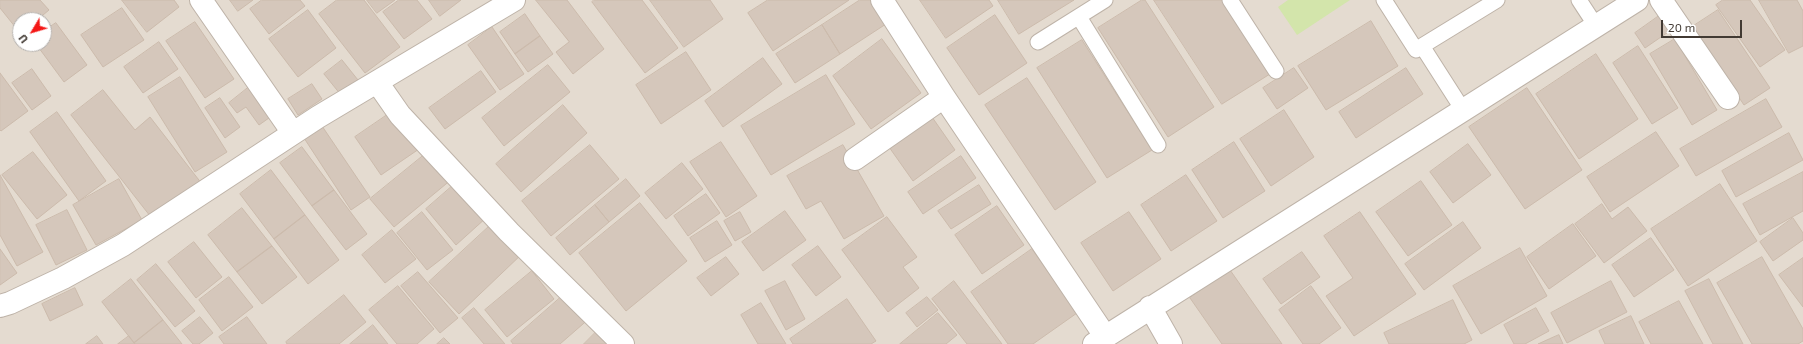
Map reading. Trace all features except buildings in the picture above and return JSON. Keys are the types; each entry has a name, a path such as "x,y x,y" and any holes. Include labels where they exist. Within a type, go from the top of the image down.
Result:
{"street":[{"path":"201,0 293,133"},
{"path":"0,306 10,303 62,278 123,245 293,133 514,0"},
{"path":"882,0 1099,340 1637,0"},
{"path":"1661,0 1728,98"},
{"path":"377,82 400,115 509,232 623,344"},
{"path":"855,159 944,97"},
{"path":"1150,307 1171,344"}],"lane":[{"path":"1038,42 1105,0"},
{"path":"1230,0 1276,71"},
{"path":"1384,0 1416,50 1497,0"},
{"path":"1579,0 1596,26"},
{"path":"1079,16 1158,145"},
{"path":"1422,46 1463,110"}],"shaded area":[{"path":"0,0 1803,0 1803,344 0,344"}],"green space":[{"path":"1288,0 1350,0 1297,35 1278,7"}]}
